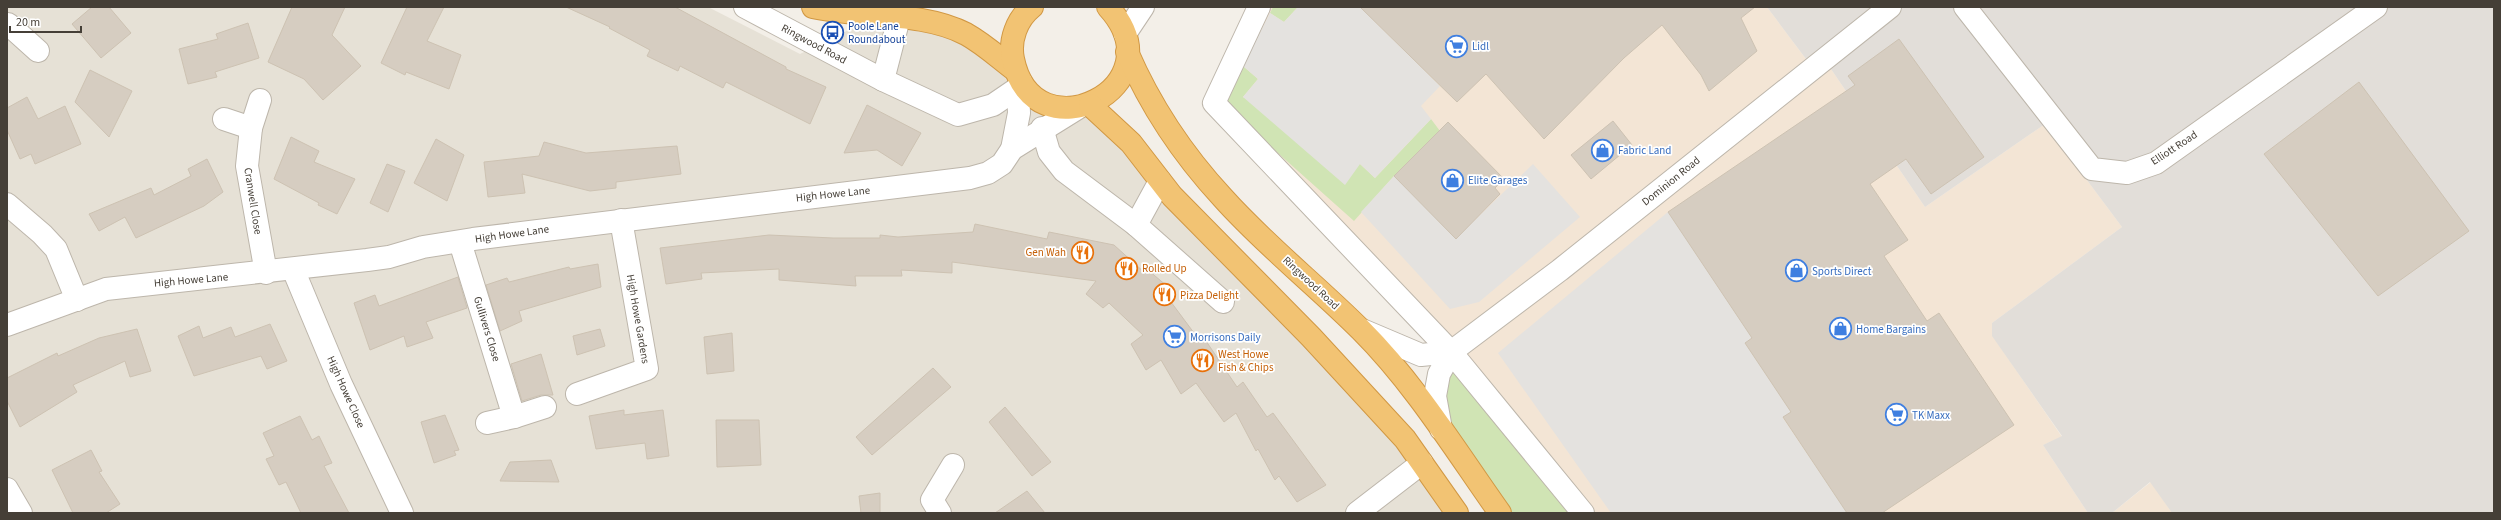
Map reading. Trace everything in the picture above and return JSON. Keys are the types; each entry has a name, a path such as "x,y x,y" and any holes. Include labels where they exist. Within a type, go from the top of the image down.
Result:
{"highway":[{"path":"813,7 839,13 900,18 940,25 965,34 1032,94 1046,103 1061,108 1084,106 1105,96 1117,84 1124,69 1126,43 1118,18 1108,7"},
{"path":"1018,80 1012,54 1013,37 1019,21 1032,7"},
{"name":"Ringwood Road","path":"1126,43 1142,84 1189,157 1223,198 1362,330 1421,400 1500,513"},
{"path":"1084,106 1131,143 1160,181 1311,336 1405,439 1458,513"}],"street":[{"name":"Ringwood Road","path":"745,7 883,80 958,115 993,105 1018,80"},
{"path":"1126,43 1143,7"},
{"path":"1259,7 1214,103 1451,352 1583,513"},
{"name":"Dominion Road","path":"1451,352 1560,270 1890,7"},
{"name":"Elliott Road","path":"1965,7 2092,169 2127,173 2156,163 2376,7"},
{"path":"883,80 900,18"},
{"path":"7,24 38,51"},
{"name":"High Howe Lane","path":"1012,149 1019,113 1018,80"},
{"name":"Cranwell Close","path":"260,100 251,128 247,166 266,273"},
{"name":"High Howe Lane","path":"7,325 106,289 266,273 389,257 423,247 621,220 970,178 988,172 1002,164 1012,149 1042,128 1084,106"},
{"path":"224,119 251,128"},
{"path":"1042,128 1049,152 1064,171 1136,225 1223,302"},
{"path":"1136,225 1160,181"},
{"path":"7,204 42,234 56,249 77,300"},
{"name":"High Howe Gardens","path":"577,394 647,369 621,220"},
{"name":"Gullivers Close","path":"460,242 514,417"},
{"name":"High Howe Close","path":"293,269 341,384 402,513"},
{"path":"1362,330 1421,355 1451,352"},
{"path":"1441,429 1435,396 1439,374 1451,352"},
{"path":"487,423 514,417 545,407"},
{"path":"1357,513 1422,463"},
{"path":"940,513 932,500 953,464"},
{"path":"7,489 21,513"}],"shaded area":[{"path":"7,7 708,7 800,54 877,16 940,25 1021,82 1113,127 1456,513 7,513"},
{"path":"1259,7 1767,7 1812,67 1823,59 1831,69 1925,207 2045,124 2122,227 1992,323 1992,335 2062,437 2043,445 2088,513 1583,513 1214,103"},
{"path":"1298,7 1360,7 1440,86 1421,106 1431,119 1375,178 1360,164 1345,185 1243,97 1258,79 1243,66 1270,13 1284,22"},
{"path":"1767,7 2494,7 2494,513 2172,513 2150,482 2112,513 2088,513 2043,445 2062,436 1992,336 1992,323 2122,227 2045,124 1925,207 1831,69 1823,59 1812,67"},
{"path":"1533,164 1580,217 1479,302 1450,309 1361,212 1394,176 1456,238"},
{"path":"1668,212 1752,338 1745,343 1791,412 1783,418 1847,513 1611,513 1498,353"},
{"path":"2151,482 2172,513 2112,513"}],"green space":[{"path":"1273,7 1298,7 1284,22 1270,13"},
{"path":"1243,66 1258,79 1243,97 1360,164 1375,178 1431,119 1440,131 1394,176 1354,221 1231,111 1227,101"},
{"path":"1451,352 1583,513 1500,513 1441,429"}],"building":[{"path":"92,7 109,7 131,33 101,58 72,24"},
{"path":"292,7 345,7 332,35 361,66 323,100 304,79 268,62"},
{"path":"407,7 444,7 427,41 461,55 449,89 406,72 405,75 381,63"},
{"path":"566,7 675,7 786,67 786,69 826,87 810,124 726,82 723,88 680,66 678,71 647,56 650,50 609,28 610,27"},
{"path":"1360,7 1755,7 1741,18 1757,51 1709,91 1701,75 1662,25 1624,58 1544,139 1486,74 1457,102"},
{"path":"248,23 259,58 215,72 217,77 188,84 179,49 218,39 216,34"},
{"path":"1899,39 1984,157 1931,194 1906,159 1870,184 1908,240 1884,256 1927,321 1939,313 2014,425 1882,513 1847,513 1783,417 1791,412 1745,343 1752,338 1668,212 1855,85 1848,76"},
{"path":"90,70 132,91 109,137 75,102"},
{"path":"2359,82 2469,231 2378,296 2264,154"},
{"path":"27,97 38,119 65,106 81,144 35,164 31,154 20,159 7,130 7,108"},
{"path":"867,105 921,133 902,166 877,150 844,153"},
{"name":"Fabric Land","path":"1613,121 1632,145 1591,179 1571,155"},
{"name":"Elite Garages","path":"1448,122 1504,179 1495,188 1500,194 1456,239 1394,176"},
{"path":"291,137 319,151 314,162 355,179 337,214 318,205 319,203 274,179"},
{"path":"436,139 464,155 447,201 414,183"},
{"path":"544,142 586,153 677,146 681,174 616,182 616,188 590,191 522,174 525,193 488,197 484,162 539,156"},
{"path":"207,159 223,192 204,206 136,238 125,217 99,231 89,214 151,188 154,195 191,176 188,169"},
{"path":"387,164 405,171 388,212 370,203"},
{"path":"975,224 1047,239 1049,232 1114,245 1145,273 1148,270 1174,292 1168,298 1200,341 1204,338 1237,387 1243,382 1267,417 1273,413 1326,485 1297,502 1279,476 1275,480 1258,449 1256,451 1236,413 1224,422 1196,383 1181,394 1161,360 1146,370 1131,344 1143,335 1109,303 1103,308 1086,294 1096,281 952,262 952,273 901,270 902,276 855,276 856,286 779,280 779,269 701,273 702,279 666,284 660,248 769,235 833,238 880,238 880,235 898,237 973,232"},
{"path":"598,264 601,287 519,311 522,321 500,331 486,285 507,278 509,282 569,267 570,269"},
{"path":"458,277 467,308 426,322 433,338 407,347 404,336 370,350 354,303 375,295 379,306"},
{"path":"270,324 287,361 267,369 261,356 194,376 178,336 199,326 203,338 231,327 235,337"},
{"path":"137,329 151,371 130,377 125,361 73,385 77,392 20,427 7,401 7,378 57,353 58,356 99,338"},
{"path":"600,329 605,346 577,355 573,336"},
{"path":"732,333 734,371 707,374 704,337"},
{"path":"541,354 553,395 541,395 522,401 511,364"},
{"path":"933,368 951,387 872,455 856,437"},
{"path":"1005,407 1051,462 1032,476 989,422"},
{"path":"624,410 624,415 663,410 669,456 647,459 645,443 596,449 589,416"},
{"path":"445,415 459,450 454,451 456,455 434,463 421,422"},
{"path":"300,416 312,440 319,436 332,463 324,466 349,513 301,513 286,482 279,485 266,459 274,456 263,433"},
{"path":"716,420 759,420 761,465 717,467"},
{"path":"91,450 102,471 99,472 120,504 106,513 73,513 52,470"},
{"path":"551,460 559,482 500,481 510,462"},
{"path":"1027,491 1045,513 995,513"},
{"path":"880,493 880,513 861,513 859,496"}],"place":[{"name":"Poole Lane Roundabout","path":"832,32"},
{"name":"Lidl","path":"1457,46"},
{"name":"Fabric Land","path":"1602,150"},
{"name":"Elite Garages","path":"1452,180"},
{"name":"Gen Wah","path":"1082,252"},
{"name":"Rolled Up","path":"1126,268"},
{"name":"Sports Direct","path":"1796,271"},
{"name":"Pizza Delight","path":"1164,295"},
{"name":"Home Bargains","path":"1840,329"},
{"name":"Morrisons Daily","path":"1175,337"},
{"name":"West Howe Fish & Chips","path":"1203,360"},
{"name":"TK Maxx","path":"1897,415"}]}
